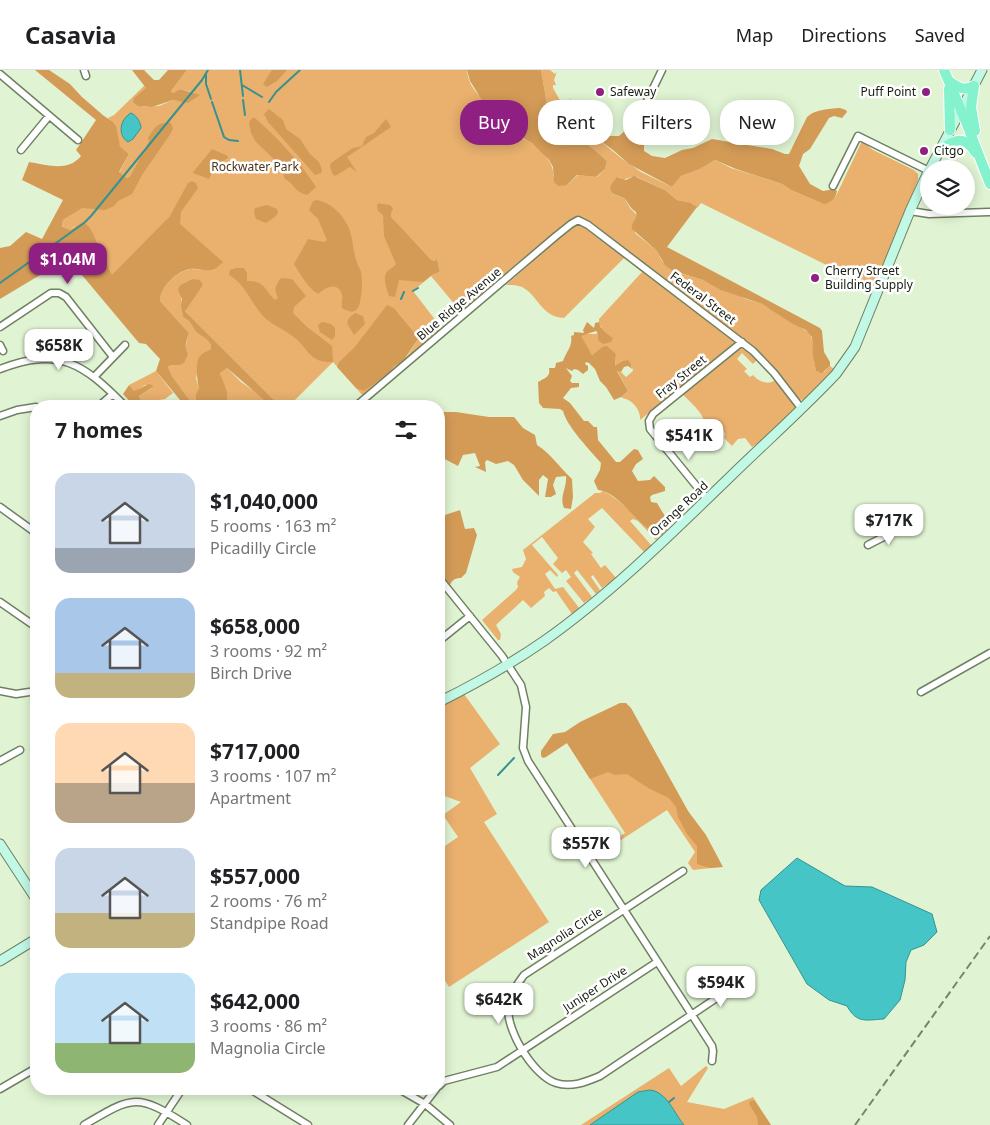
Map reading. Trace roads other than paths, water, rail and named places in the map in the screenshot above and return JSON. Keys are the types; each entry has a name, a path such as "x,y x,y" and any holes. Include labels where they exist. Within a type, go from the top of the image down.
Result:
{"main road":[{"path":"944,70 990,184"},
{"name":"Orange Road","path":"934,160 982,70"},
{"path":"948,81 962,89 974,86"},
{"path":"948,81 950,130"},
{"path":"974,86 971,107 981,162"},
{"path":"940,150 954,141 964,141 972,148 981,162"},
{"name":"Orange Road","path":"445,699 508,664 543,641 585,609 633,569 836,374 855,347 920,189"},
{"path":"0,844 30,890"},
{"path":"0,961 30,943"}],"street":[{"path":"648,100 662,70"},
{"path":"0,74 78,140"},
{"path":"22,150 49,116"},
{"path":"833,186 858,136 920,166"},
{"path":"910,211 929,214 989,212"},
{"name":"Federal Street","path":"578,220 588,225 742,342 765,363 801,408"},
{"name":"Blue Ridge Avenue","path":"363,400 556,236 578,220"},
{"path":"0,327 51,293 59,293 66,297 113,358"},
{"name":"Fray Street","path":"707,499 656,436 649,425 649,421 653,414 742,342"},
{"path":"94,377 124,345"},
{"path":"0,369 25,361 46,359 67,362 77,365 94,377 118,400"},
{"path":"106,400 112,394"},
{"path":"0,416 30,408"},
{"path":"0,507 30,529"},
{"path":"868,545 901,528"},
{"path":"445,585 508,664 520,685 525,699 526,713 523,744 526,756 712,1046 714,1051 712,1061"},
{"path":"0,602 30,623"},
{"path":"445,636 470,616"},
{"path":"921,692 990,653"},
{"path":"0,691 16,694 30,692"},
{"path":"0,761 20,750"},
{"name":"Magnolia Circle","path":"683,871 524,975 509,1002 508,1014 514,1038 544,1077 556,1083 573,1085 586,1082 600,1076 739,983"},
{"name":"Juniper Drive","path":"445,1082 497,1067 657,962"},
{"path":"0,1089 30,1072"},
{"path":"158,1125 178,1095"},
{"path":"259,1095 305,1124"},
{"path":"409,1095 425,1104 450,1125"},
{"path":"408,1125 432,1095"},
{"path":"84,1125 117,1106 128,1102 148,1104 187,1125"}],"water":[{"path":"131,113 138,119 141,128 133,139 128,142 122,135 121,127 124,119"},
{"path":"797,858 845,886 872,887 932,914 937,932 924,945 911,950 906,962 905,980 900,1000 884,1019 862,1020 854,1016 847,1006 829,1000 807,984 759,900 761,890"},
{"path":"650,1090 666,1099 684,1125 590,1125 638,1092"}],"waterway":[{"path":"0,283 91,216 202,80 208,70"},
{"path":"240,70 243,96"},
{"path":"269,102 276,92 300,70"},
{"path":"206,74 206,84 211,99"},
{"path":"242,85 262,97"},
{"path":"243,100 245,115"},
{"path":"212,102 224,137 229,140 238,141"},
{"path":"413,291 418,288"},
{"path":"401,299 404,292"},
{"path":"498,775 514,758"},
{"path":"669,1102 674,1098"}],"railway":[{"path":"855,1125 990,936"}],"place":[{"name":"Safeway","path":"600,92"},
{"name":"Puff Point","path":"926,92"},
{"name":"Citgo","path":"924,151"},
{"name":"Cherry Street Building Supply","path":"815,278"}],"park label":[{"name":"Rockwater Park","path":"255,167"}]}
